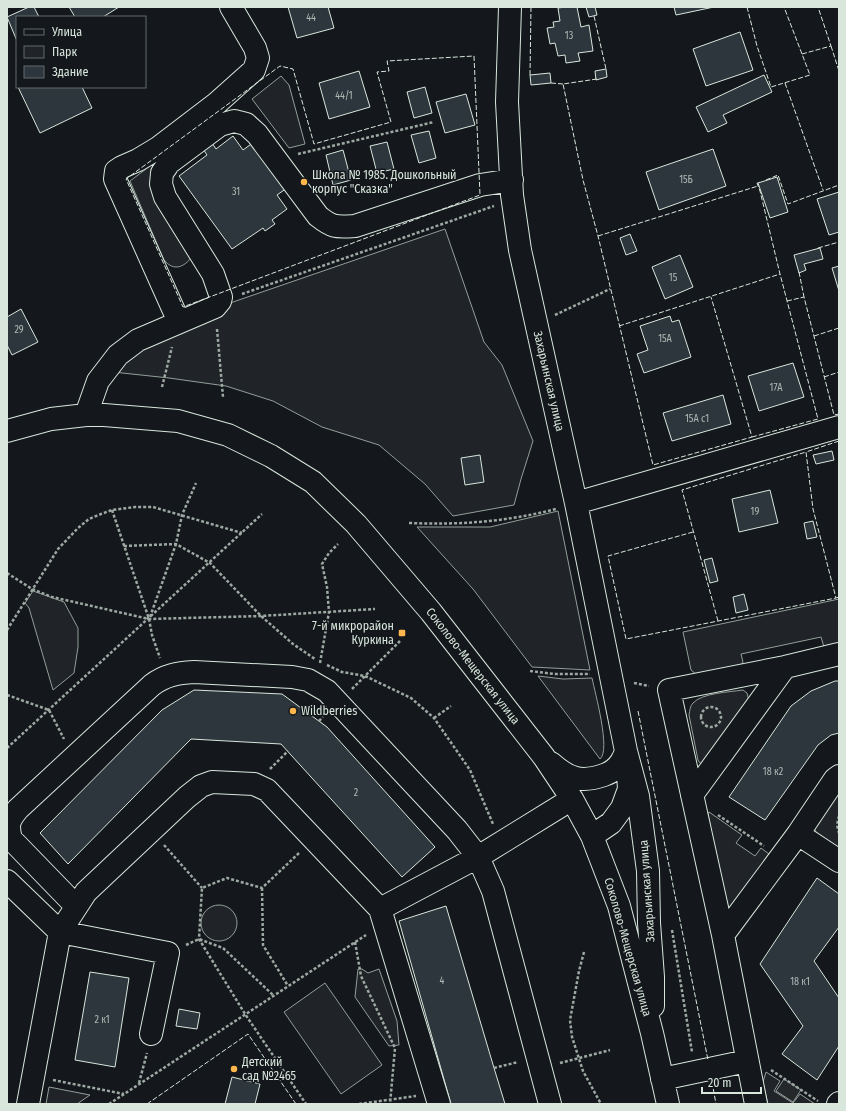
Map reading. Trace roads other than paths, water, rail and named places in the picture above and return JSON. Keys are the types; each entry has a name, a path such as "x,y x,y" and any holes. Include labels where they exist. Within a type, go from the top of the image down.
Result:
{"street":[{"path":"180,322 115,179 116,172 122,166 138,160 158,148 217,103 254,70 258,58 255,48 231,7"},
{"name":"Захарьинская улица","path":"510,7 507,102 512,190 520,250 576,503 626,751 638,796 648,871 649,923 653,977 652,1033"},
{"path":"86,415 98,381 118,355 138,340 217,304 221,297 213,274 165,197 161,184 162,173 169,164 220,125 234,122 246,124 257,134 318,216 329,225 341,227 355,226 480,185 512,190"},
{"name":"Соколово-Мещерская улица","path":"7,431 51,419 86,415 104,414 178,421 228,435 271,456 313,482 356,524 431,612 544,757 572,799 592,836 619,906 652,1033 668,1104"},
{"path":"576,503 839,427"},
{"path":"756,1104 723,935 669,690 785,667 839,654"},
{"path":"692,795 785,667"},
{"path":"76,906 11,839 8,828 10,818 18,809 152,685 168,676 178,673 194,672 284,676 308,680 327,691 458,830 478,857 493,891 550,1104"},
{"path":"544,757 562,772 574,778 590,780 609,774 620,764 626,751"},
{"name":"Захарьинская улица","path":"592,836 611,823 622,808 629,789 626,751"},
{"path":"723,935 798,834 835,779 839,776"},
{"path":"28,1104 60,932 86,892 187,797 201,786 212,782 254,784 267,790 380,909 438,1099"},
{"path":"380,909 478,857 572,799"},
{"path":"798,834 839,861"},
{"path":"7,881 60,932 168,953 151,1034"},
{"path":"662,1079 747,1061"}],"place":[{"name":"Школа № 1985. Дошкольный корпус \"Сказка\"","path":"304,182"},
{"name":"7-й микрорайон Куркина","path":"402,633"},
{"name":"Wildberries","path":"293,711"},
{"name":"Детский сад №2465","path":"234,1069"}]}
